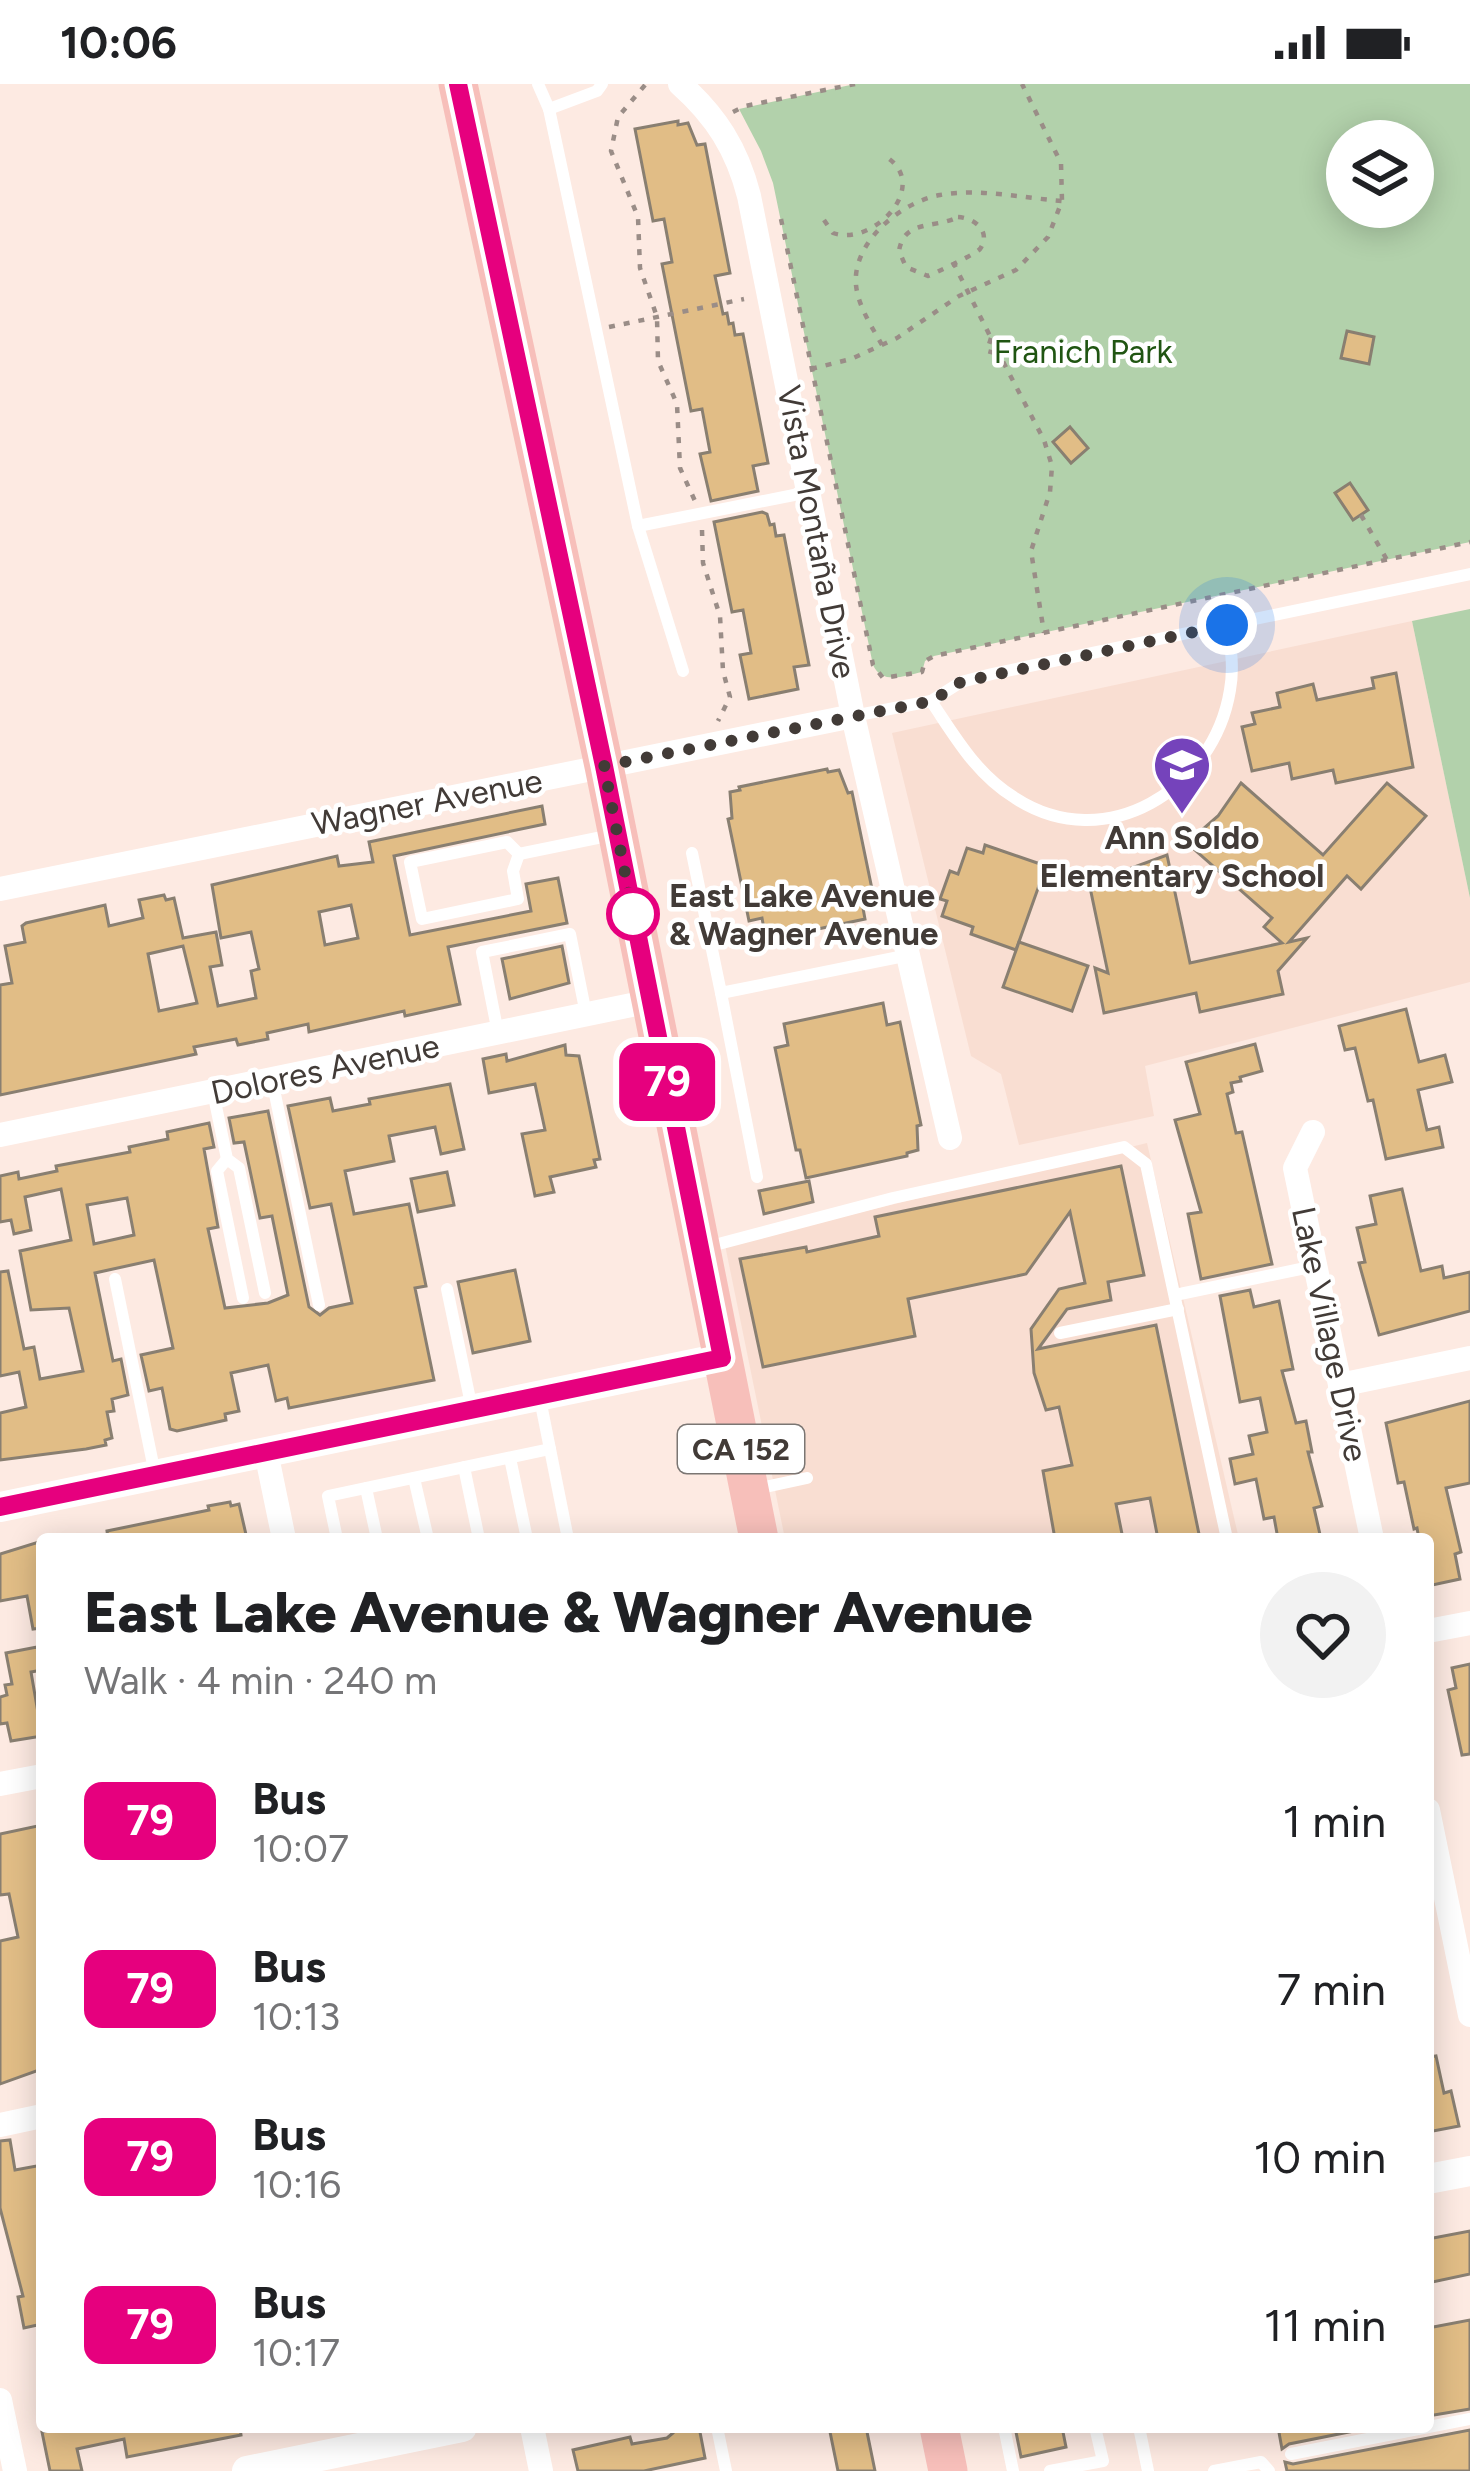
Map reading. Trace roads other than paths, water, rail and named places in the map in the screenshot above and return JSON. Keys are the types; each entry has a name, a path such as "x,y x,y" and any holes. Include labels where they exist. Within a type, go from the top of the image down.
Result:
{"main road":[{"name":"CA 152","path":"458,84 604,766 758,1533"},
{"path":"940,2433 948,2471"}],"street":[{"name":"Vista Montaña Drive","path":"680,84 717,122 741,166 853,716 950,1138"},
{"name":"Wagner Avenue","path":"0,889 853,716"},
{"name":"Dolores Avenue","path":"0,1135 651,1001"},
{"name":"Lake Village Drive","path":"1313,1132 1295,1168 1371,1533"},
{"path":"0,1507 722,1358"},
{"path":"1340,1385 1470,1358"},
{"path":"266,1452 283,1533"},
{"path":"1434,1630 1470,1623"},
{"path":"0,1784 36,1777"},
{"path":"1434,1828 1458,1899 1470,2015"},
{"path":"0,2125 36,2117"},
{"path":"1434,2178 1470,2170"},
{"path":"0,2400 14,2471"},
{"path":"253,2470 433,2433"},
{"path":"533,2433 541,2471"}],"lane":[{"path":"538,84 548,109 638,526 683,671"},
{"path":"548,109 597,91 602,84"},
{"path":"638,526 810,491"},
{"path":"853,716 932,701 961,682 1470,574"},
{"path":"932,701 967,756 1017,800 1073,819 1134,812 1184,781 1213,741 1230,691 1232,654 1227,625"},
{"path":"519,854 617,834"},
{"path":"507,842 519,854 512,871 518,899 422,919 410,862 507,842"},
{"path":"692,853 757,1177"},
{"path":"498,1033 482,952 570,934 586,1015"},
{"path":"721,993 910,954"},
{"path":"272,1080 319,1305"},
{"path":"213,1092 226,1160 239,1168 265,1293"},
{"path":"700,1249 893,1198 1124,1147 1146,1164 1226,1533"},
{"path":"226,1160 217,1171 242,1298"},
{"path":"1060,1333 1316,1266"},
{"path":"115,1279 155,1475"},
{"path":"447,1289 472,1409"},
{"path":"539,1395 567,1533"},
{"path":"336,1533 328,1496 550,1449"},
{"path":"510,1458 526,1533"},
{"path":"464,1467 478,1533"},
{"path":"414,1478 427,1533"},
{"path":"749,1490 807,1478"},
{"path":"366,1488 375,1533"},
{"path":"1434,2426 1470,2419"},
{"path":"718,2433 726,2471"},
{"path":"1005,2433 1013,2471"},
{"path":"1050,2471 1103,2461 1096,2433"},
{"path":"1140,2433 1148,2471"},
{"path":"1292,2454 1396,2433"},
{"path":"1214,2471 1261,2462 1269,2471"}],"place":[{"name":"Ann Soldo Elementary School","path":"1182,816"},
{"name":"East Lake Avenue & Wagner Avenue","path":"633,914"}],"park label":[{"name":"Franich Park","path":"1083,351"}]}
